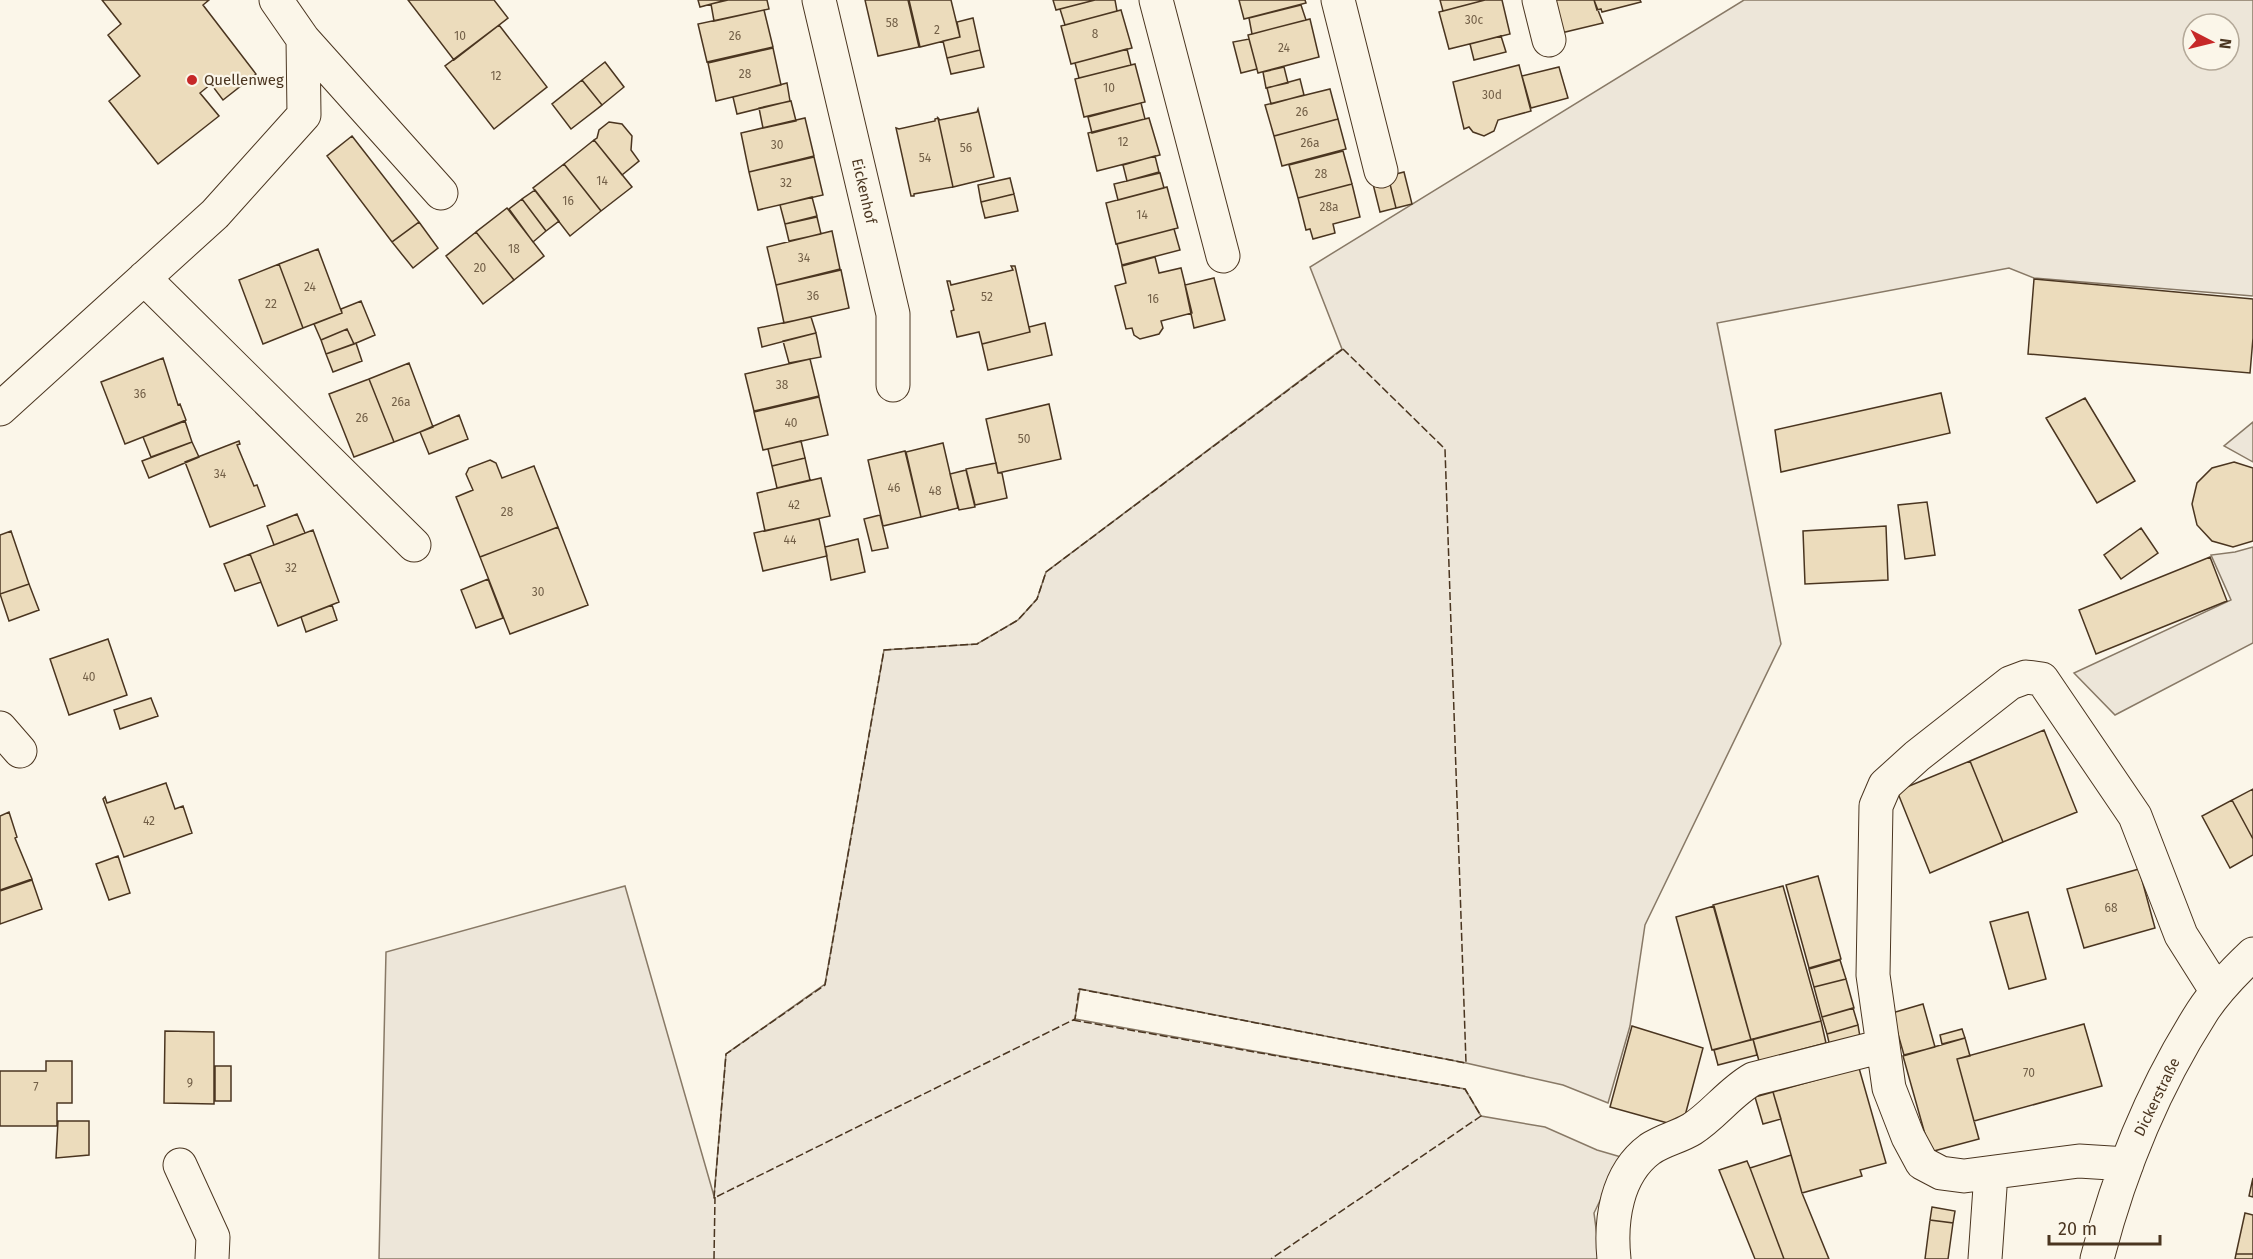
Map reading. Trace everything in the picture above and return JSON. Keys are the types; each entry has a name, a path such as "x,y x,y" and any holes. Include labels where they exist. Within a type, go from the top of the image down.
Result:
{"street":[{"path":"276,0 303,39 441,193"},
{"name":"Eickenhof","path":"819,0 893,314 893,385"},
{"path":"1156,0 1223,256"},
{"path":"1338,0 1381,171"},
{"path":"1539,0 1549,40"},
{"path":"0,409 215,214 304,116 303,39"},
{"path":"144,278 414,545"},
{"path":"2127,1164 2079,1161 1964,1176 1941,1173 1922,1163 1908,1137 1890,1088 1873,975 1876,806 1885,785 1917,756 2010,683 2026,677 2042,679 2135,816 2181,935 2217,992"},
{"name":"Dickerstraße","path":"2097,1259 2110,1207 2138,1134 2172,1065 2202,1011 2253,954"},
{"path":"1614,1259 1612,1241 1614,1211 1632,1167 1648,1150 1666,1139 1692,1129 1740,1086 1754,1079 1883,1046"},
{"path":"180,1165 213,1238 212,1259"},
{"path":"1985,1259 1991,1173"}],"shaded area":[{"path":"1744,0 2253,0 2253,296 2034,278 2009,268 1717,323 1781,644 1645,925 1630,1026 1608,1103 1563,1085 1466,1063 1080,989 1075,1019 1465,1089 1481,1116 1545,1127 1597,1150 1621,1157 1594,1213 1600,1259 379,1259 386,952 625,886 714,1196 726,1054 825,984 884,650 977,644 1018,620 1037,599 1046,572 1342,349 1310,267"},
{"path":"2253,422 2253,462 2224,446"},
{"path":"2253,547 2253,643 2115,715 2074,673 2231,600 2211,555"}],"building":[{"name":"Quellenweg","path":"102,0 209,0 203,5 256,74 223,100 211,84 200,93 219,116 158,164 109,101 140,76 108,35 121,24"},
{"path":"408,0 494,0 508,18 454,60"},
{"path":"698,0 726,0 700,7"},
{"path":"728,0 767,0 769,9 714,21 711,4"},
{"path":"865,0 908,0 919,47 878,56"},
{"path":"909,0 951,0 960,37 920,47"},
{"path":"1053,0 1095,0 1056,10"},
{"path":"1095,0 1115,0 1117,11 1065,25 1060,9"},
{"path":"1239,0 1305,0 1306,3 1244,19"},
{"path":"1440,0 1485,0 1443,11"},
{"path":"1485,0 1502,0 1510,34 1449,49 1439,12"},
{"path":"1552,0 1594,0 1603,23 1561,33"},
{"path":"1594,0 1640,0 1641,2 1602,12 1601,9 1597,10"},
{"path":"1301,5 1306,20 1252,34 1249,18"},
{"path":"764,10 773,47 707,62 698,24"},
{"path":"1121,10 1132,48 1071,64 1061,26"},
{"path":"973,18 980,50 947,58 943,41 960,37 957,22"},
{"path":"1310,19 1319,57 1258,73 1248,35"},
{"path":"499,25 547,87 494,129 445,66"},
{"path":"1501,36 1506,52 1474,60 1470,44"},
{"path":"1249,39 1257,69 1241,73 1233,42"},
{"path":"773,48 781,85 716,101 708,63"},
{"path":"1127,49 1131,65 1079,78 1075,63"},
{"path":"980,50 984,67 951,74 947,58"},
{"path":"605,62 624,87 602,105 582,80"},
{"path":"1135,64 1145,102 1084,117 1075,79"},
{"path":"1519,65 1531,111 1498,120 1494,131 1484,136 1473,132 1469,127 1464,129 1453,82"},
{"path":"1284,67 1288,83 1266,88 1263,72"},
{"path":"1559,67 1568,98 1531,108 1522,76"},
{"path":"1300,79 1304,95 1271,104 1267,88"},
{"path":"582,80 602,105 571,129 552,104"},
{"path":"787,83 790,101 737,114 733,97"},
{"path":"1330,89 1338,119 1274,136 1265,105"},
{"path":"791,101 796,121 763,128 759,108"},
{"path":"1141,103 1145,119 1092,133 1088,117"},
{"path":"978,109 994,177 953,187 938,118 940,120 977,112"},
{"path":"805,118 814,156 749,172 741,133"},
{"path":"938,118 953,187 911,196 896,128 935,121"},
{"path":"1149,118 1160,155 1097,171 1088,133"},
{"path":"1338,119 1346,149 1282,166 1274,136"},
{"path":"609,122 622,124 632,136 631,150 639,161 622,175 594,140 599,130"},
{"path":"352,136 419,222 392,242 327,156"},
{"path":"594,140 632,187 601,211 564,164"},
{"path":"1343,151 1352,184 1298,198 1289,165"},
{"path":"1155,156 1159,172 1127,181 1123,165"},
{"path":"814,157 823,195 758,210 749,172"},
{"path":"564,164 601,211 570,236 533,188"},
{"path":"1404,172 1412,204 1396,208 1388,176"},
{"path":"1160,173 1164,188 1118,200 1114,184"},
{"path":"1388,176 1396,208 1380,212 1372,180"},
{"path":"1010,178 1014,194 981,202 978,185"},
{"path":"1352,184 1360,217 1333,224 1335,233 1313,239 1310,229 1306,230 1298,198"},
{"path":"1167,187 1178,228 1116,244 1106,203"},
{"path":"535,190 559,221 546,231 522,199"},
{"path":"1014,194 1018,211 985,218 981,202"},
{"path":"812,197 817,216 785,224 780,205"},
{"path":"522,199 546,231 533,242 509,209"},
{"path":"507,208 544,256 514,280 476,232"},
{"path":"817,217 821,234 789,241 785,224"},
{"path":"419,222 438,248 413,268 392,242"},
{"path":"1174,229 1180,250 1122,265 1117,244"},
{"path":"832,231 840,269 776,285 767,247"},
{"path":"476,232 514,280 483,304 446,256"},
{"path":"318,249 342,313 303,328 279,264"},
{"path":"1155,257 1159,273 1181,268 1192,313 1161,321 1163,328 1159,334 1140,339 1134,335 1132,328 1126,329 1115,286 1126,283 1122,266"},
{"path":"279,264 303,328 263,344 239,280"},
{"path":"1011,266 1015,266 1030,332 982,344 979,332 957,337 947,281 950,281 951,285 1013,270"},
{"path":"841,270 849,308 784,323 776,285"},
{"path":"1214,278 1225,320 1194,328 1185,285"},
{"path":"2034,279 2253,299 2250,373 2028,354"},
{"path":"361,301 375,335 354,344 347,329 321,340 314,324 342,313 341,309"},
{"path":"811,317 816,333 762,347 758,328"},
{"path":"1045,323 1052,355 988,370 982,344 1030,332 1029,327"},
{"path":"347,329 354,344 326,354 321,340"},
{"path":"816,333 821,357 789,363 783,341"},
{"path":"356,343 362,361 333,372 326,354"},
{"path":"163,358 178,405 180,404 186,420 125,444 101,382"},
{"path":"810,359 819,396 754,411 745,374"},
{"path":"409,363 433,427 394,442 369,379"},
{"path":"369,379 394,442 354,457 329,394"},
{"path":"1941,393 1950,433 1781,472 1775,430"},
{"path":"819,397 828,435 763,450 754,412"},
{"path":"2085,398 2135,481 2097,503 2046,418"},
{"path":"1049,404 1061,459 998,473 986,419"},
{"path":"459,415 468,439 429,454 420,432"},
{"path":"185,421 192,442 151,457 143,437"},
{"path":"239,441 240,444 237,445 265,506 210,527 185,462"},
{"path":"801,441 805,458 772,466 768,449"},
{"path":"192,442 199,457 149,478 142,461"},
{"path":"943,443 958,508 921,517 906,452"},
{"path":"905,451 921,517 883,526 868,460"},
{"path":"805,458 810,480 777,488 772,466"},
{"path":"490,460 496,463 502,478 534,466 558,527 480,557 456,497 473,490 466,474 469,468"},
{"path":"2234,462 2253,468 2253,541 2233,547 2212,541 2197,525 2192,504 2197,483 2212,468"},
{"path":"996,463 998,473 1002,473 1007,498 975,505 966,469"},
{"path":"966,470 975,507 959,510 950,474"},
{"path":"821,478 830,516 765,531 757,493"},
{"path":"1927,502 1935,555 1905,559 1898,505"},
{"path":"297,514 305,533 274,545 267,526"},
{"path":"880,515 888,548 872,551 864,519"},
{"path":"819,519 827,556 763,571 754,533"},
{"path":"1886,526 1888,580 1805,584 1803,531"},
{"path":"558,527 588,605 510,634 480,557"},
{"path":"2141,528 2158,553 2121,579 2104,555"},
{"path":"313,530 339,602 278,626 250,554"},
{"path":"11,531 29,584 0,594 0,535"},
{"path":"858,539 865,572 831,580 825,547"},
{"path":"250,554 261,582 235,591 224,564"},
{"path":"2210,557 2227,601 2096,654 2079,610"},
{"path":"488,579 503,618 476,628 461,590"},
{"path":"29,584 39,610 9,621 0,594"},
{"path":"332,605 337,620 306,632 301,617"},
{"path":"108,639 127,695 69,715 50,659"},
{"path":"151,698 158,716 120,729 114,710"},
{"path":"2044,730 2077,812 2003,842 1970,761"},
{"path":"1970,761 2003,842 1930,873 1897,791"},
{"path":"166,783 175,809 183,806 192,833 124,857 103,799 105,797 107,803"},
{"path":"2253,789 2253,839 2232,800"},
{"path":"2232,800 2253,839 2253,855 2230,868 2202,816"},
{"path":"9,812 17,837 15,838 32,879 0,890 0,816"},
{"path":"118,856 130,893 109,900 96,864"},
{"path":"2139,869 2155,928 2084,948 2067,889"},
{"path":"1818,876 1841,959 1809,968 1786,885"},
{"path":"32,880 42,909 0,924 0,891"},
{"path":"1783,886 1821,1021 1751,1040 1713,905"},
{"path":"1714,906 1751,1040 1712,1050 1676,917"},
{"path":"2028,912 2046,979 2009,989 1990,922"},
{"path":"1840,960 1846,979 1814,987 1809,969"},
{"path":"1846,979 1854,1008 1822,1017 1814,987"},
{"path":"1923,1004 1935,1047 1904,1055 1892,1013"},
{"path":"1853,1008 1858,1025 1827,1034 1822,1017"},
{"path":"1821,1021 1826,1043 1759,1061 1753,1039"},
{"path":"2084,1024 2102,1086 1974,1121 1957,1059"},
{"path":"1858,1025 1861,1043 1831,1051 1827,1034"},
{"path":"1632,1026 1703,1048 1682,1127 1610,1107"},
{"path":"1962,1029 1965,1038 1942,1044 1940,1035"},
{"path":"165,1031 214,1032 214,1104 164,1103"},
{"path":"1965,1038 1970,1056 1957,1059 1979,1139 1930,1152 1903,1056"},
{"path":"1753,1039 1757,1055 1718,1065 1714,1050"},
{"path":"46,1061 72,1061 72,1103 57,1103 57,1126 0,1126 0,1071 46,1071"},
{"path":"215,1066 231,1066 231,1101 215,1101"},
{"path":"1859,1068 1886,1163 1860,1170 1862,1176 1802,1193 1773,1092"},
{"path":"1773,1092 1781,1119 1763,1124 1755,1097"},
{"path":"58,1121 89,1121 89,1155 56,1158"},
{"path":"1791,1155 1802,1193 1829,1259 1784,1259 1750,1168"},
{"path":"1747,1161 1784,1259 1755,1259 1719,1170"},
{"path":"2253,1178 2253,1197 2249,1196"},
{"path":"1932,1207 1955,1211 1953,1223 1930,1220"},
{"path":"2245,1213 2253,1215 2253,1254 2236,1254"},
{"path":"1930,1220 1953,1223 1948,1259 1925,1259"},
{"path":"2236,1254 2253,1254 2253,1259 2235,1259"}],"fence":[{"path":"1343,349 1445,449 1466,1063 1079,989 1075,1019 714,1198 726,1054 825,985 884,650 977,644 1018,620 1037,599 1046,572 1343,349"},
{"path":"1073,1020 1465,1089 1481,1116 1271,1259"},
{"path":"714,1259 715,1197"}],"place":[{"name":"Quellenweg","path":"192,80"}]}
